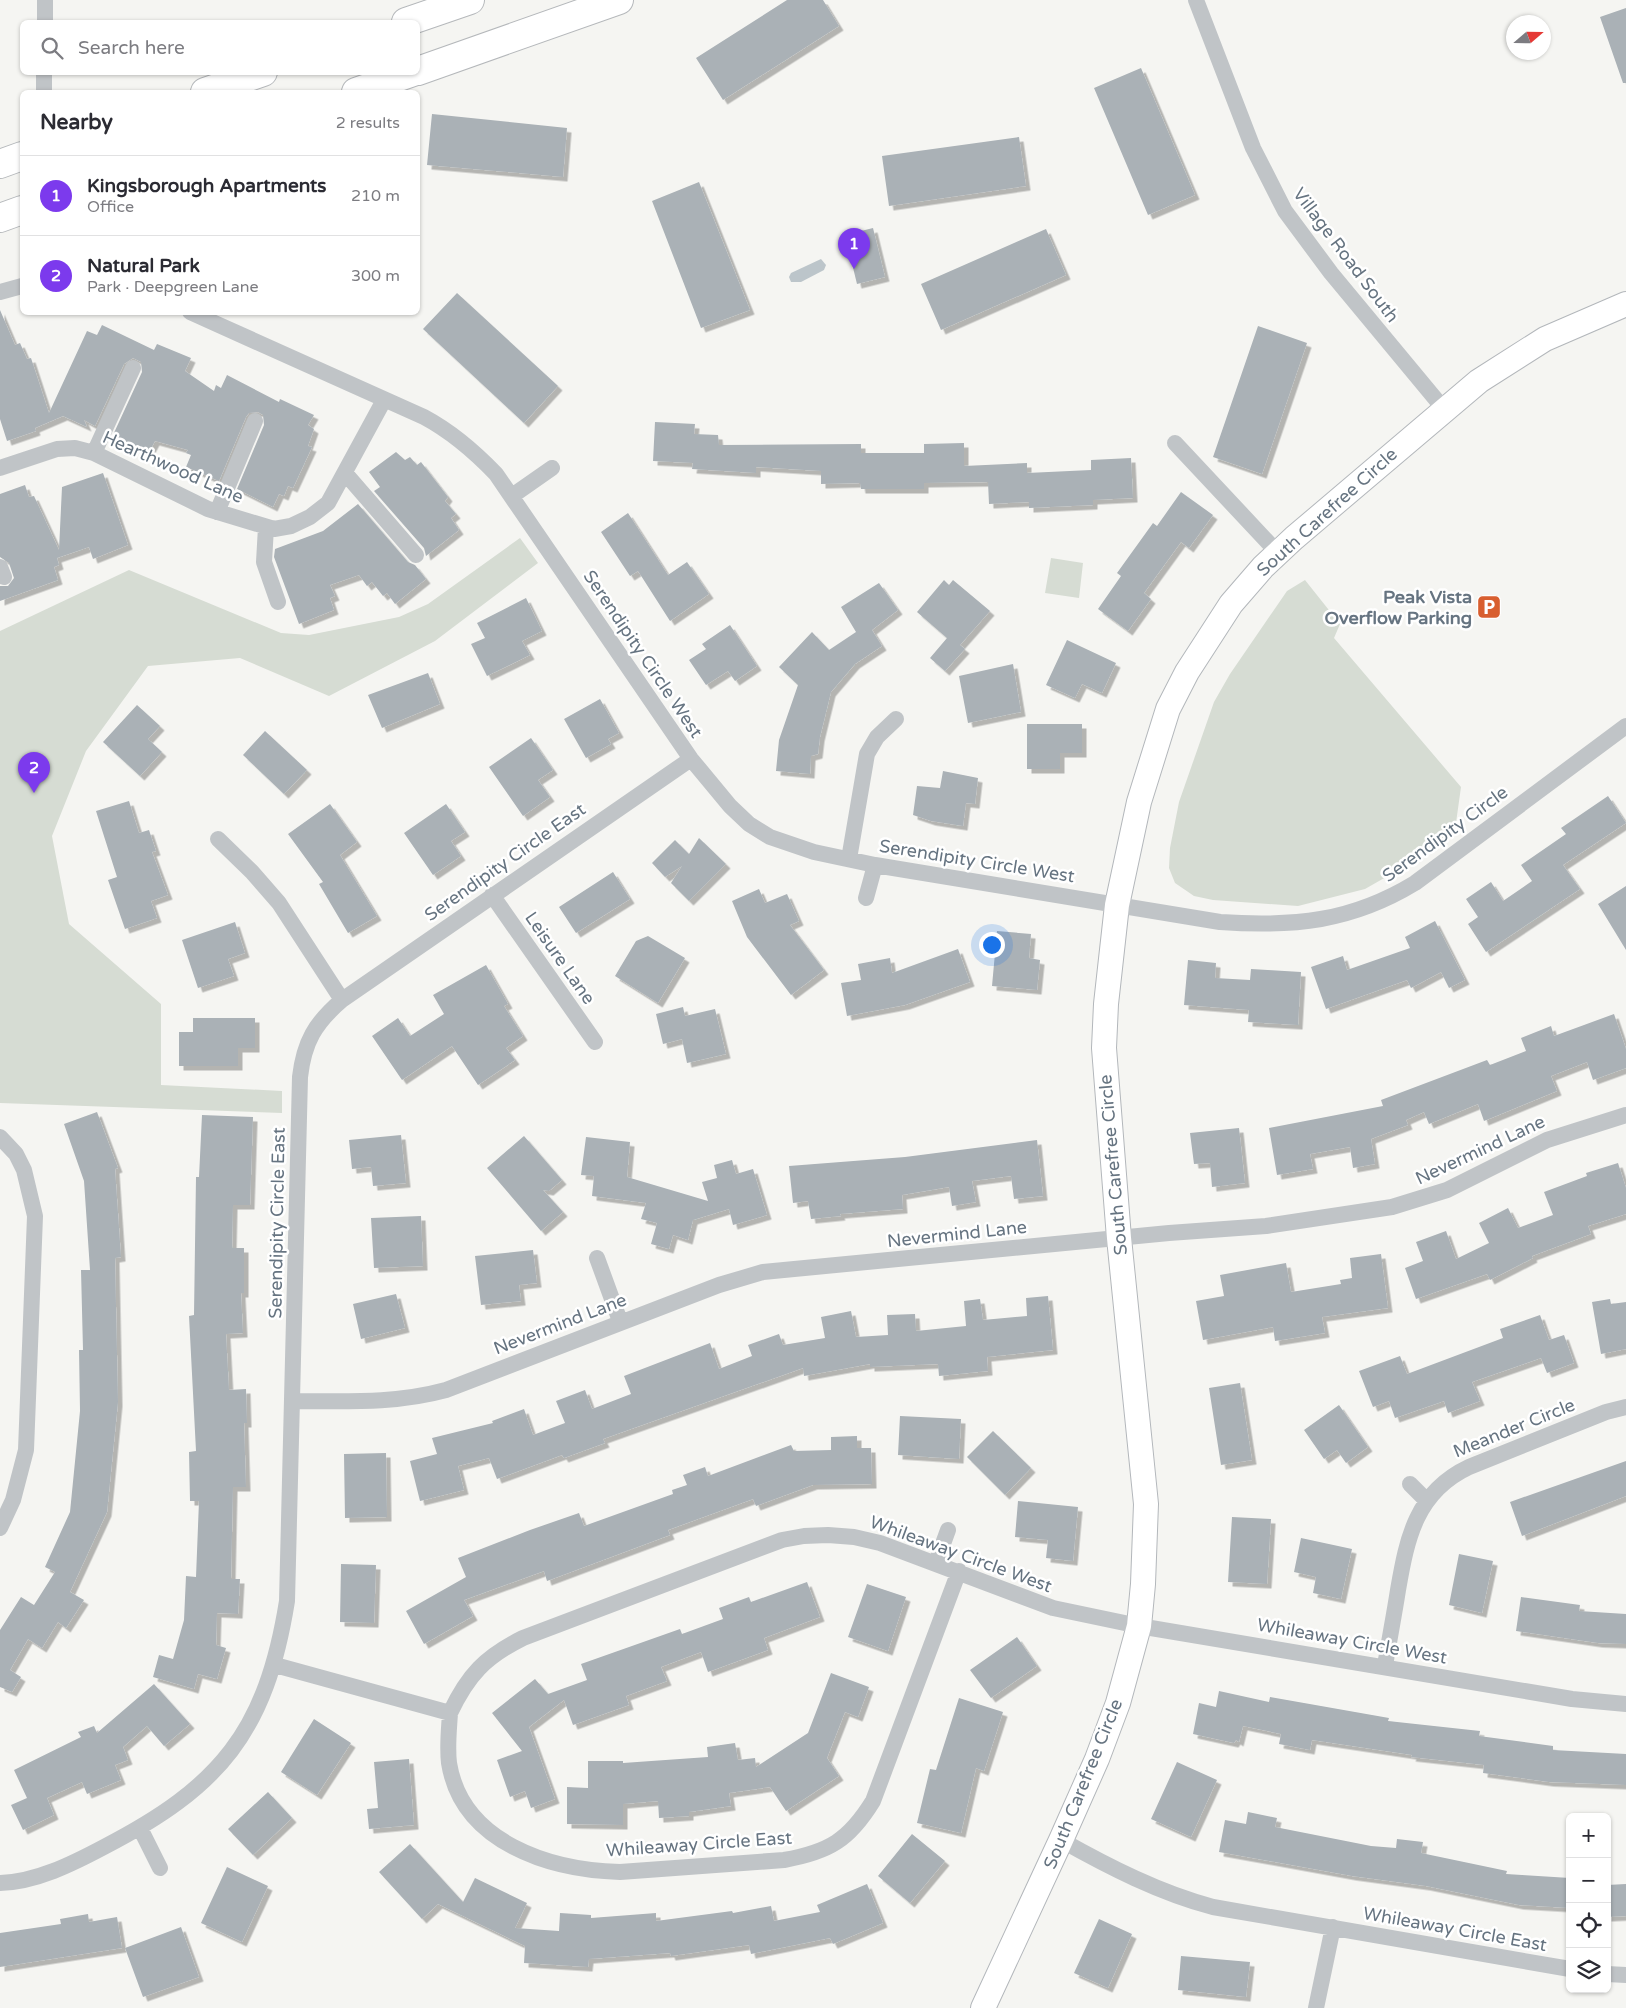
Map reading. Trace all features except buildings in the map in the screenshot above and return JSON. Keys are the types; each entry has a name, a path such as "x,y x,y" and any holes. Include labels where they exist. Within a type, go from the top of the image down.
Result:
{"highway":[{"path":"412,20 470,0"},
{"path":"420,70 619,0"},
{"path":"211,90 254,75"},
{"path":"362,90 404,75"},
{"path":"0,164 20,157"},
{"path":"0,218 20,211"}],"main road":[{"name":"South Carefree Circle","path":"983,2008 1062,1840 1097,1759 1118,1703 1139,1626 1143,1584 1146,1504 1119,1238 1104,1048 1106,1004 1117,905 1139,802 1168,709 1187,672 1231,604 1278,553 1443,408 1482,378 1545,339 1626,304"}],"street":[{"path":"45,0 45,20"},
{"name":"Village Road South","path":"1196,0 1253,148 1285,211 1331,273 1443,408"},
{"path":"44,75 44,90"},
{"path":"0,292 20,287"},
{"name":"Serendipity Circle West","path":"197,315 448,430 496,474 691,759 730,806 750,824 770,837 814,852 876,865 1117,905"},
{"path":"94,453 133,368"},
{"name":"Hearthwood Lane","path":"1,465 57,449 76,448 94,453 217,512 274,529 291,526 310,517 328,503 384,400"},
{"path":"217,512 255,421"},
{"path":"1175,443 1278,553"},
{"path":"512,496 552,468"},
{"path":"345,472 416,555"},
{"path":"266,527 264,562 278,602"},
{"path":"849,859 867,754 876,737 896,719"},
{"name":"Serendipity Circle","path":"1117,905 1220,922 1268,925 1315,920 1362,910 1387,900 1415,884 1626,726"},
{"name":"Serendipity Circle East","path":"0,1883 27,1879 59,1869 140,1828 188,1796 209,1778 228,1756 262,1701 275,1664 287,1601 294,1402 300,1077 303,1055 311,1034 324,1015 342,1000 691,759"},
{"path":"218,839 252,872 279,903 342,1000"},
{"path":"866,898 876,865"},
{"name":"Leisure Lane","path":"492,895 595,1042"},
{"name":"Nevermind Lane","path":"294,1402 386,1401 418,1398 446,1390 620,1321 733,1280 763,1272 1266,1226 1350,1214 1418,1201 1447,1190 1547,1140 1626,1115"},
{"path":"0,1137 16,1154 24,1170 35,1216 26,1450 13,1500 0,1528"},
{"path":"597,1258 620,1321"},
{"name":"Meander Circle","path":"1385,1666 1406,1544 1414,1523 1427,1501 1439,1486 1453,1475 1606,1412 1626,1407"},
{"path":"1410,1484 1427,1501"},
{"path":"936,1563 948,1530"},
{"name":"Whileaway Circle West","path":"450,1713 462,1688 479,1666 523,1638 782,1540 804,1536 828,1535 880,1543 1054,1608 1139,1626 1572,1699 1626,1704"},
{"name":"Whileaway Circle East","path":"450,1713 449,1764 465,1803 496,1837 520,1852 568,1868 593,1872 620,1872 784,1860 806,1856 829,1848 846,1838 861,1821 873,1801 959,1571"},
{"path":"275,1664 450,1713"},
{"path":"140,1828 160,1868"},
{"name":"Whileaway Circle East","path":"1062,1840 1100,1862 1188,1900 1213,1907 1566,1968"},
{"path":"1316,2008 1333,1927"},
{"path":"1611,1974 1626,1975"}],"shaded area":[{"path":"821,259 826,265 824,270 801,282 791,282 789,277 791,273"},
{"path":"520,538 538,563 435,641 329,696 240,658 148,666 86,751 52,836 69,924 161,1004 161,1085 282,1091 282,1113 0,1103 0,631 129,570 281,633 309,635 399,617 428,604"},
{"path":"1051,558 1083,563 1079,598 1045,593"},
{"path":"1305,580 1340,624 1334,638 1461,787 1455,830 1365,889 1298,906 1213,900 1194,896 1175,883 1169,868 1170,848 1179,802 1214,702 1230,674 1287,591"}],"place":[{"name":"Kingsborough Apartments","path":"854,269"},
{"name":"Peak Vista Overflow Parking","path":"1489,607"},
{"name":"Natural Park","path":"34,793"}]}
